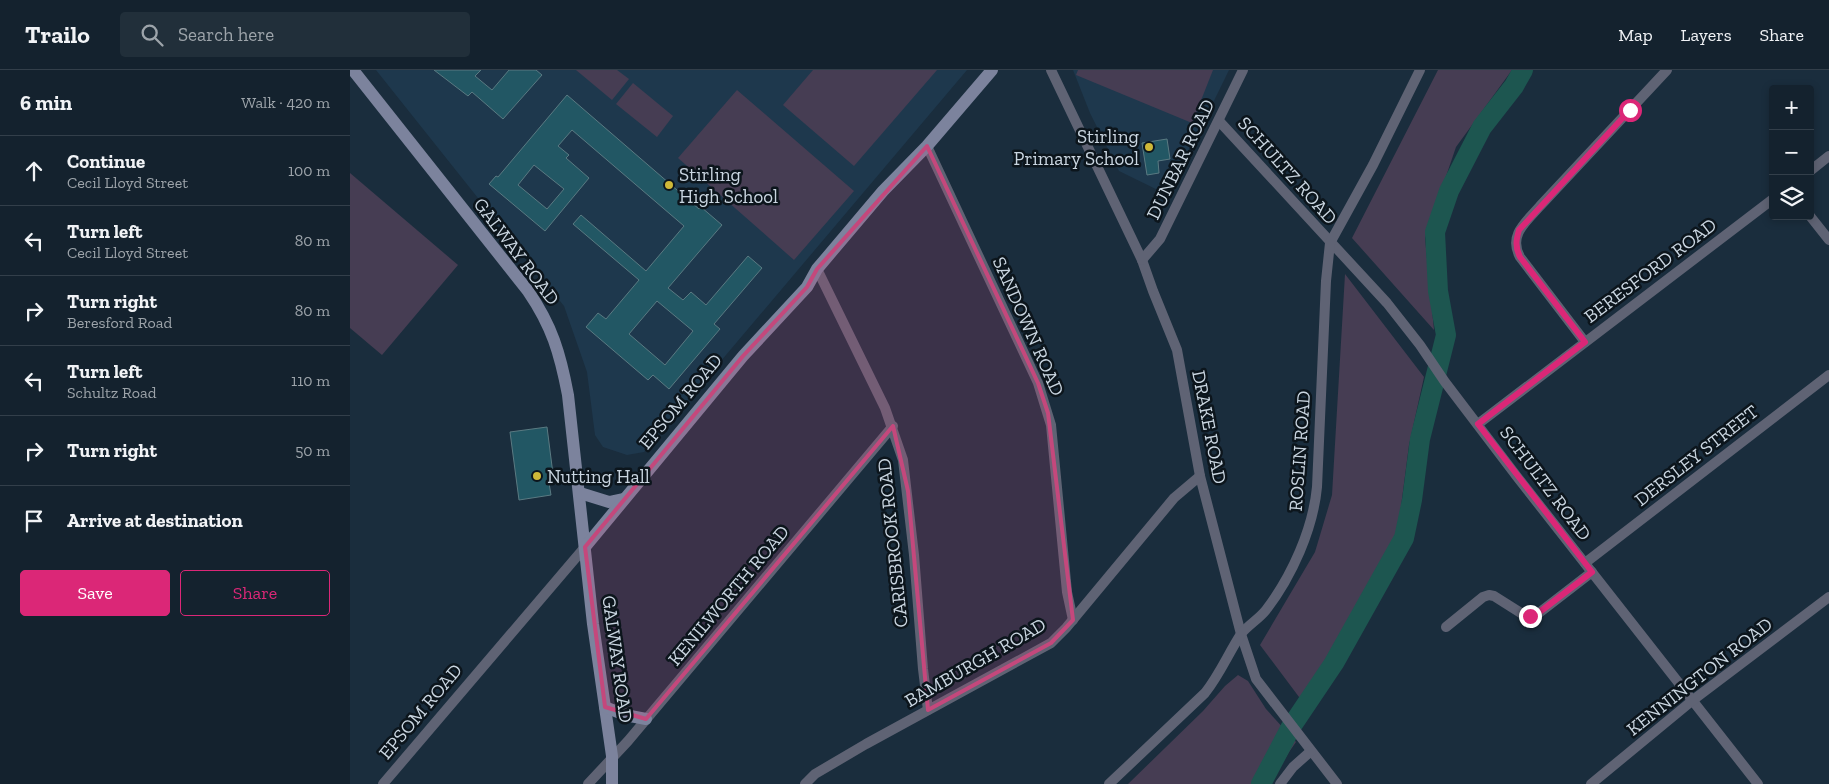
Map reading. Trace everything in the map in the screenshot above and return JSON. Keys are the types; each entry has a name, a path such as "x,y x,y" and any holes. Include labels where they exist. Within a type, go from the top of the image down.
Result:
{"street":[{"name":"GALWAY ROAD","path":"353,70 528,291 543,314 552,335 563,366 568,395 593,624 612,756 612,784"},
{"name":"EPSOM ROAD","path":"383,784 585,547 743,356 807,287 817,269 992,70"},
{"name":"DRAKE ROAD","path":"1051,70 1142,260 1177,350 1200,476 1242,634 1256,679 1337,784"},
{"name":"DUNBAR ROAD","path":"1142,260 1160,239 1243,70"},
{"name":"ROSLIN ROAD","path":"1109,784 1205,693 1218,677 1242,634 1265,611 1285,581 1311,523 1315,505 1326,281 1330,243 1373,165 1420,70"},
{"path":"1585,342 1520,257 1516,250 1519,230 1667,70"},
{"name":"SCHULTZ ROAD","path":"1219,120 1330,243 1388,303 1445,382 1758,784"},
{"name":"SANDOWN ROAD","path":"927,146 1038,383 1046,407 1053,439 1067,592 1073,620"},
{"path":"1814,167 1829,156"},
{"name":"BERESFORD ROAD","path":"1478,424 1769,202"},
{"path":"1813,220 1829,240"},
{"name":"CARISBROOK ROAD","path":"817,269 893,426 903,460 908,491 928,710"},
{"name":"DERSLEY STREET","path":"1585,563 1829,375"},
{"name":"KENILWORTH ROAD","path":"588,784 646,719 893,426"},
{"name":"BAMBURGH ROAD","path":"805,784 815,774 1051,643 1073,620 1174,498 1200,476"},
{"path":"580,493 609,502 623,499"},
{"path":"1446,627 1483,597 1489,595 1494,596 1524,615 1535,616 1592,572"},
{"name":"KENNINGTON ROAD","path":"1591,784 1693,700 1829,597"},
{"path":"605,707 625,715 646,719"},
{"path":"1280,784 1293,767 1311,751"}],"highlighted area":[{"path":"927,146 1038,383 1048,413 1073,620 1051,643 928,710 908,491 893,426 646,719 605,707 585,547 743,356 807,287 817,269"}],"shaded area":[{"name":"Stirling High School","path":"376,70 967,70 644,452 627,455 603,447 595,435 587,372 564,306"},
{"path":"576,70 617,70 629,79 612,100"},
{"path":"813,70 937,70 854,166 783,105"},
{"name":"Stirling Primary School","path":"1073,70 1229,70 1168,195 1119,171 1090,113"},
{"path":"1078,70 1213,70 1192,123 1076,75"},
{"path":"1438,70 1512,70 1456,147 1425,238 1434,330 1352,238"},
{"path":"633,83 673,116 657,137 616,104"},
{"path":"737,90 854,191 794,260 678,158"},
{"path":"350,173 458,265 382,355 350,328"},
{"path":"1345,274 1424,377 1409,445 1396,545 1302,701 1260,645 1315,552 1332,495"},
{"path":"1238,675 1248,681 1266,709 1296,742 1270,784 1128,784 1203,711 1225,686"}],"building":[{"path":"434,70 481,70 475,76 492,90 509,70 536,70 542,75 503,119 472,92 468,96"},
{"path":"567,95 699,209 701,207 722,225 668,288 683,300 691,292 706,305 748,256 762,268 714,324 720,329 669,389 653,375 648,380 586,327 598,313 606,319 639,280 573,224 581,215 646,271 684,226 572,130 558,146 569,155 566,158 589,178 545,231 489,184 496,176 498,177","holes":["534,165 564,189 547,209 518,185","657,301 693,331 665,365 629,334"]},
{"path":"1167,139 1170,159 1158,161 1159,173 1147,175 1142,143"},
{"path":"547,427 554,482 549,483 551,495 519,500 510,432"}],"waterway":[{"path":"1261,784 1291,727 1334,663 1404,538 1412,500 1420,439 1446,335 1438,291 1435,232 1449,191 1482,127 1514,86 1523,70"}],"place":[{"name":"Stirling Primary School","path":"1149,147"},
{"name":"Stirling High School","path":"669,185"},
{"name":"Nutting Hall","path":"537,476"}],"route":[{"path":"1530,616 1535,616 1592,572 1478,424 1585,342 1520,257 1516,250 1517,237 1519,230 1540,206 1630,110"}]}
